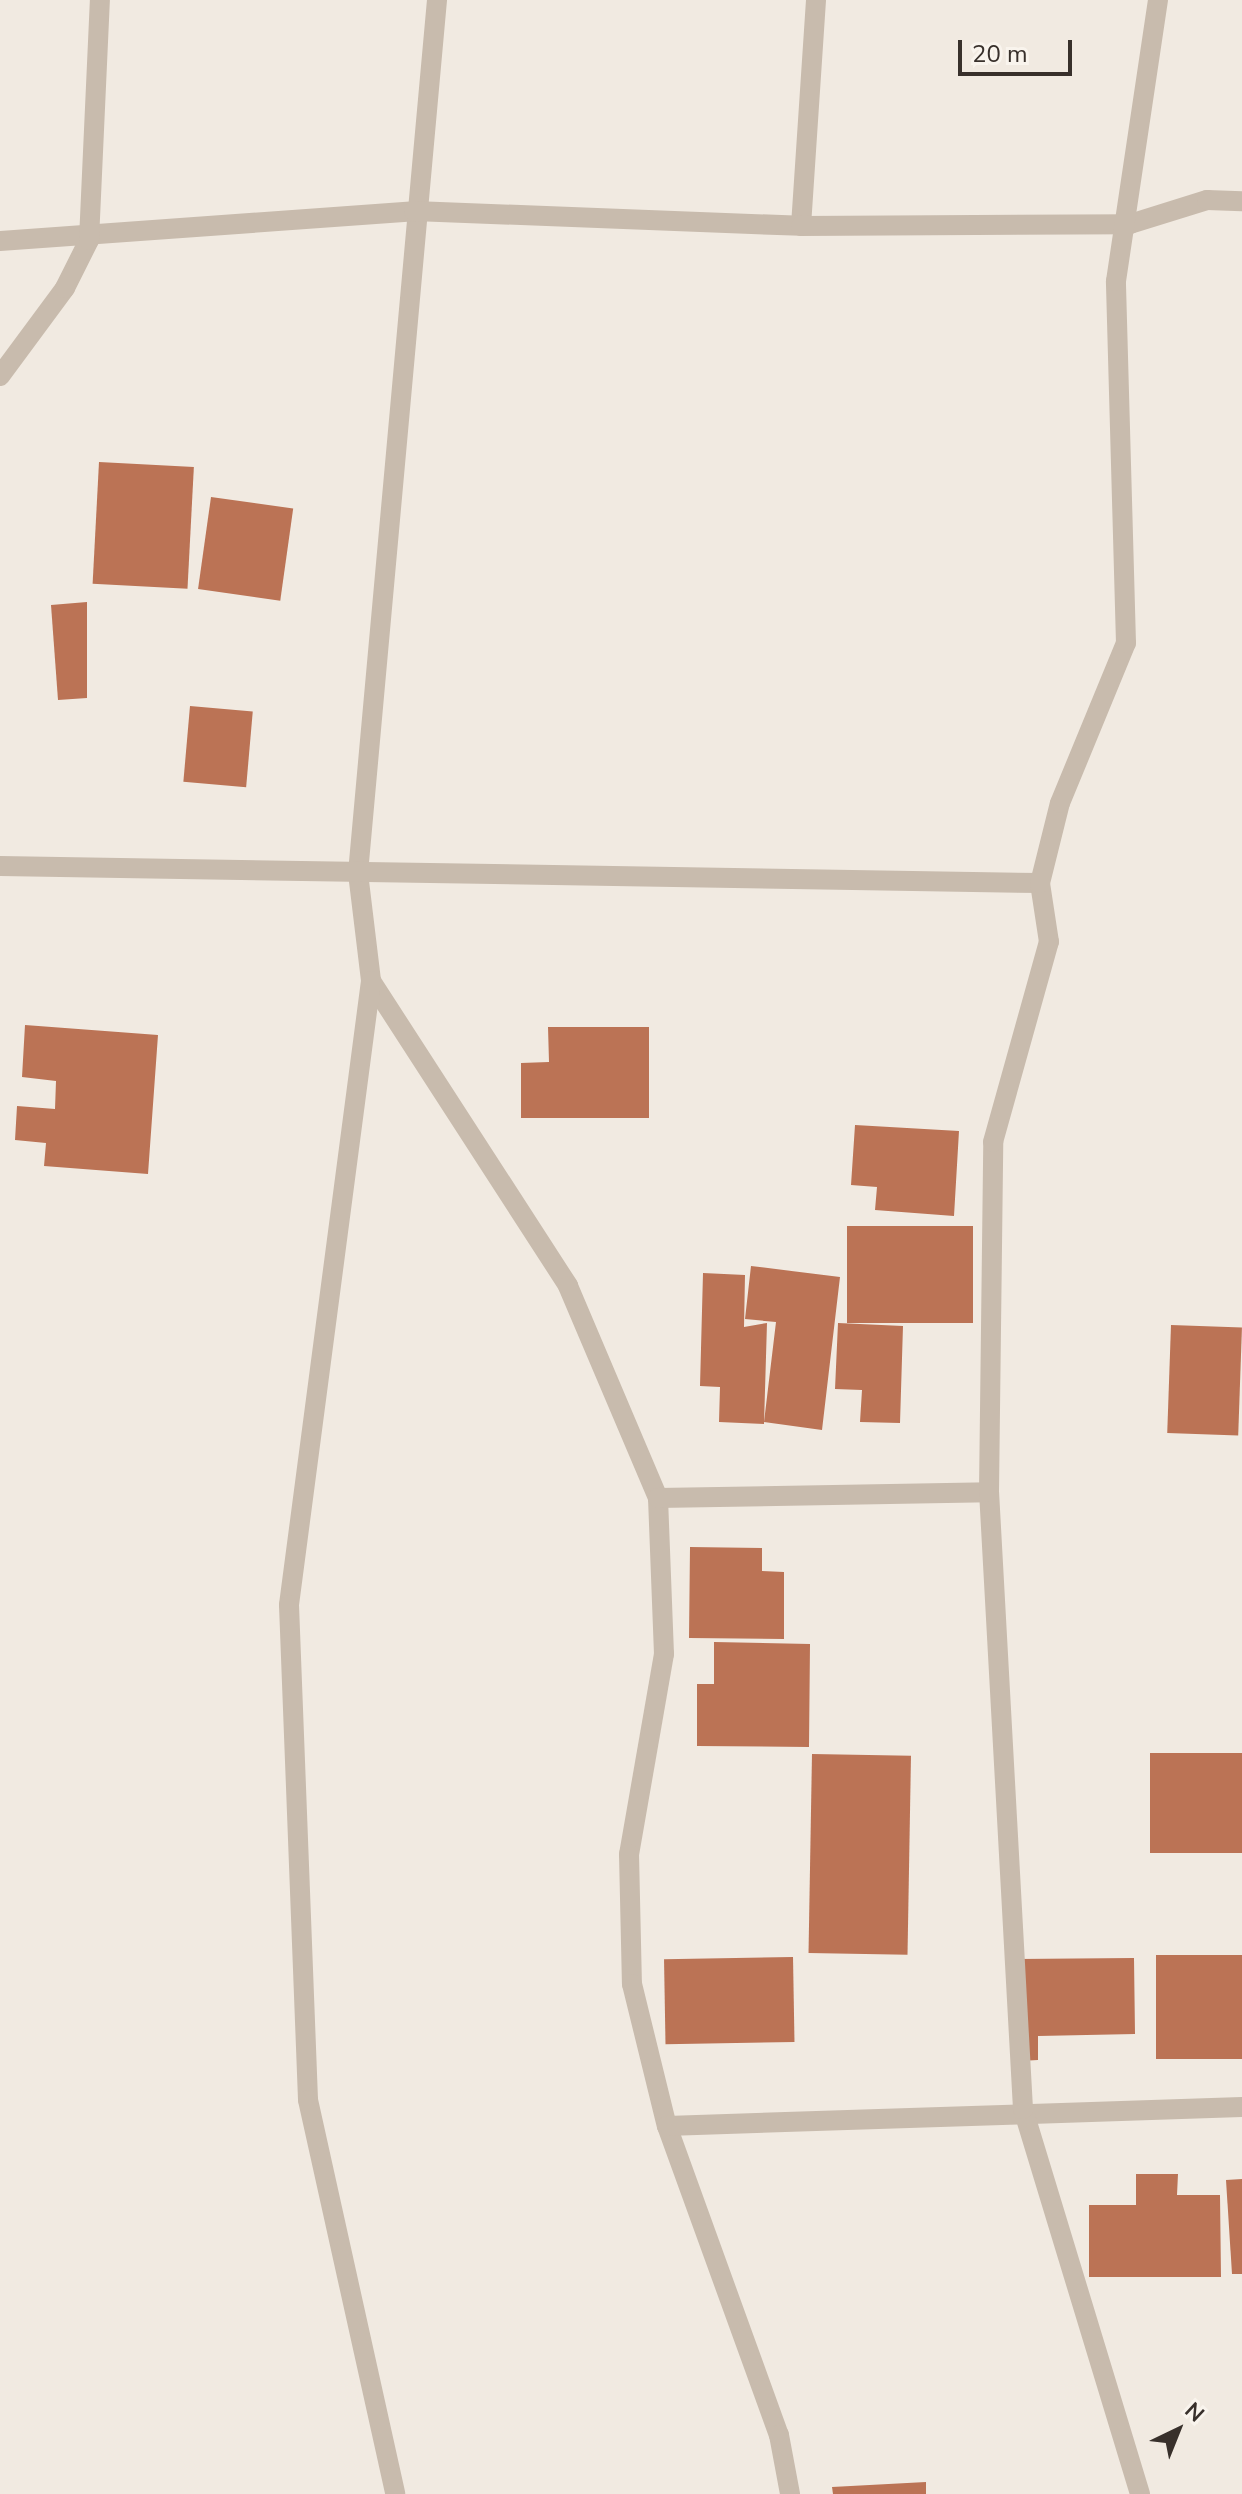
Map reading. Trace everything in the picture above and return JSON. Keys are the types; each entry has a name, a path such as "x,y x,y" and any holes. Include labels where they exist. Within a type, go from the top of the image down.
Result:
{"street":[{"path":"0,376 65,288 89,240 100,0"},
{"path":"395,2494 308,2100 289,1605 371,981 358,873 414,211 437,0"},
{"path":"801,226 816,0"},
{"path":"1140,2494 1023,2109 989,1492 993,1142 1049,942 1040,883 1060,803 1126,643 1116,281 1130,224 1158,0"},
{"path":"0,241 89,240 414,211 801,226 1130,224 1207,200 1242,201"},
{"path":"0,866 1040,883"},
{"path":"371,981 568,1286 658,1498 664,1654 629,1868 632,1984 667,2126 779,2435 790,2494"},
{"path":"658,1498 989,1492"},
{"path":"667,2126 1023,2109 1242,2107"}],"building":[{"path":"99,462 194,467 187,589 93,584"},
{"path":"211,497 293,509 280,601 198,589"},
{"path":"87,602 87,698 58,700 51,605"},
{"path":"190,706 253,711 246,787 183,782"},
{"path":"25,1025 158,1035 148,1174 44,1166 46,1143 15,1140 17,1106 55,1109 56,1081 22,1077"},
{"path":"548,1027 649,1027 649,1118 521,1118 521,1063 549,1062"},
{"path":"855,1125 959,1131 954,1216 875,1210 877,1187 851,1185"},
{"path":"847,1226 973,1226 973,1323 847,1323"},
{"path":"751,1266 840,1277 822,1430 764,1422 776,1322 745,1319"},
{"path":"703,1273 745,1275 744,1327 767,1323 764,1424 719,1422 720,1387 700,1386"},
{"path":"838,1323 903,1326 900,1423 860,1422 862,1390 835,1389"},
{"path":"1171,1325 1242,1327 1238,1435 1167,1433"},
{"path":"690,1547 762,1548 762,1571 784,1572 784,1639 689,1638"},
{"path":"714,1642 810,1644 809,1747 697,1746 697,1684 714,1684"},
{"path":"1150,1753 1242,1753 1242,1853 1150,1853"},
{"path":"812,1754 911,1756 908,1955 809,1953"},
{"path":"1156,1955 1242,1955 1242,2059 1156,2059"},
{"path":"793,1957 794,2042 666,2044 664,1959"},
{"path":"1134,1958 1135,2034 1038,2036 1038,2060 1020,2061 1018,1959"},
{"path":"1136,2174 1178,2174 1177,2195 1220,2195 1221,2277 1089,2277 1089,2205 1136,2205"},
{"path":"1242,2179 1242,2274 1232,2274 1226,2180"},
{"path":"926,2482 926,2494 833,2494 832,2487"}]}
